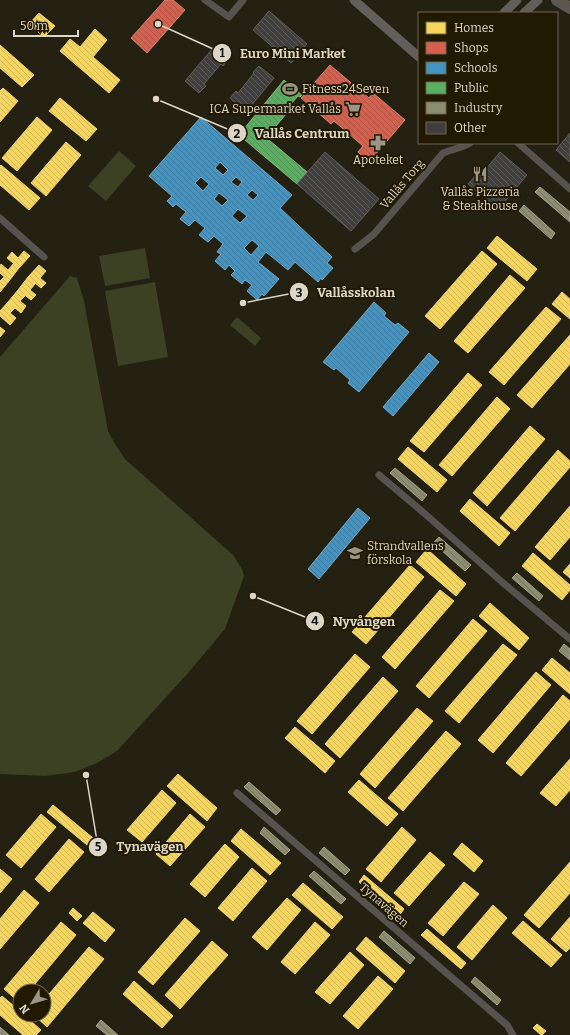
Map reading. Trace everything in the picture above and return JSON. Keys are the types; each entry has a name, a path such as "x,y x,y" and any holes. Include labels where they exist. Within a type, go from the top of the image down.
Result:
{"highway":[{"path":"557,0 570,8"}],"street":[{"path":"205,0 228,17 243,0"},
{"path":"354,0 418,56"},
{"path":"505,12 517,0"},
{"path":"525,12 538,0"},
{"name":"Vallås Torg","path":"355,249 374,234 443,153 464,147 468,144"},
{"path":"519,144 570,189"},
{"path":"0,218 44,257"},
{"path":"379,475 424,512 502,582 570,639"},
{"name":"Tynavägen","path":"237,793 508,1025 513,1035"}],"green space":[{"path":"119,151 136,166 106,201 88,186"},
{"path":"145,248 150,278 105,286 99,256"},
{"path":"70,276 77,278 84,301 108,431 115,444 125,459 233,555 242,569 244,576 225,629 188,673 117,751 97,763 75,772 45,776 0,774 0,357"},
{"path":"155,282 168,357 118,366 105,291"},
{"path":"237,317 261,338 255,346 230,325"}],"building: Homes":[{"path":"39,13 55,26 44,37 29,24"},
{"path":"95,29 107,40 93,57 120,80 109,93 60,51 70,39 80,47"},
{"path":"0,45 34,75 22,87 0,68"},
{"path":"3,88 18,101 0,122 0,91"},
{"path":"60,98 97,129 86,141 49,111"},
{"path":"37,117 52,130 17,171 2,158"},
{"path":"66,142 81,155 46,196 31,183"},
{"path":"1,165 40,198 29,210 0,185"},
{"path":"497,236 537,269 527,281 487,248"},
{"path":"24,251 30,256 19,268 7,258 12,252 18,258"},
{"path":"482,251 497,264 440,329 425,316"},
{"path":"14,263 19,268 9,281 0,273 0,266 1,264 8,270"},
{"path":"39,265 46,271 40,278 46,283 41,288 28,277"},
{"path":"510,275 525,288 468,353 454,341"},
{"path":"4,277 9,281 0,292 0,281"},
{"path":"28,277 35,284 30,290 36,295 31,300 18,290"},
{"path":"18,290 25,296 20,301 26,306 21,313 8,302"},
{"path":"562,292 570,299 570,319 552,304"},
{"path":"8,302 15,308 10,313 16,318 10,325 0,316 0,311"},
{"path":"546,307 561,319 504,385 489,372"},
{"path":"0,327 5,331 0,337"},
{"path":"570,335 570,364 532,408 517,395"},
{"path":"468,373 482,385 424,452 410,441"},
{"path":"497,397 510,409 452,476 439,465"},
{"path":"530,426 545,439 487,506 473,493"},
{"path":"408,447 447,480 437,492 398,459"},
{"path":"558,450 570,461 570,467 515,531 500,518"},
{"path":"470,499 510,533 499,546 460,511"},
{"path":"570,506 570,537 550,560 535,547"},
{"path":"427,549 466,584 456,596 416,562"},
{"path":"533,553 570,585 570,590 562,600 522,566"},
{"path":"570,564 570,578 563,572"},
{"path":"410,565 424,577 366,644 352,632"},
{"path":"440,590 454,601 395,669 382,657"},
{"path":"490,603 529,638 519,650 479,616"},
{"path":"473,619 487,631 429,698 416,686"},
{"path":"503,644 517,655 459,723 445,711"},
{"path":"355,654 370,667 312,734 297,721"},
{"path":"552,658 570,673 570,694 542,670"},
{"path":"536,672 551,685 493,753 478,740"},
{"path":"383,677 398,691 340,758 325,744"},
{"path":"563,695 570,701 570,719 521,776 506,763"},
{"path":"417,708 433,721 375,788 360,774"},
{"path":"295,727 335,761 325,773 285,738"},
{"path":"446,731 461,744 403,811 388,798"},
{"path":"570,759 570,790 556,806 540,793"},
{"path":"178,774 217,808 207,821 167,786"},
{"path":"359,780 398,814 387,826 348,792"},
{"path":"162,790 176,803 142,842 127,830"},
{"path":"53,805 93,838 87,845 47,812"},
{"path":"41,814 56,827 21,868 6,855"},
{"path":"190,814 205,827 170,866 156,854"},
{"path":"402,827 416,840 381,882 366,869"},
{"path":"241,829 281,863 270,875 231,841"},
{"path":"69,839 84,852 49,892 35,879"},
{"path":"462,843 483,861 474,872 453,854"},
{"path":"225,844 239,857 205,897 190,884"},
{"path":"430,852 445,865 409,906 394,893"},
{"path":"570,862 570,893 539,928 524,915"},
{"path":"252,868 267,881 233,921 218,908"},
{"path":"0,869 12,879 0,893"},
{"path":"364,875 404,909 399,916 359,882"},
{"path":"464,882 479,894 443,936 428,923"},
{"path":"303,883 343,917 332,929 292,895"},
{"path":"24,890 39,903 0,949 0,919"},
{"path":"287,898 301,910 267,950 252,937"},
{"path":"493,905 507,918 472,960 457,947"},
{"path":"73,908 82,916 77,921 69,913"},
{"path":"93,912 115,930 105,942 83,923"},
{"path":"570,917 570,948 566,952 551,939"},
{"path":"185,918 200,931 153,985 138,972"},
{"path":"523,921 562,955 551,967 512,933"},
{"path":"61,922 76,935 36,983 12,983 12,996 4,989"},
{"path":"315,922 330,935 295,974 281,962"},
{"path":"427,929 466,963 461,969 421,935"},
{"path":"366,937 405,971 395,983 356,949"},
{"path":"212,941 228,955 180,1009 165,995"},
{"path":"89,947 104,959 52,1021 52,991"},
{"path":"350,952 364,965 330,1004 315,992"},
{"path":"378,976 393,989 358,1029 343,1016"},
{"path":"134,981 173,1016 162,1028 123,994"},
{"path":"2,996 12,1004 12,1023 33,1023 41,1030 36,1035 23,1035 0,1015 0,998"},
{"path":"43,1023 50,1023 47,1027"},
{"path":"537,1024 546,1031 542,1035 533,1028"}],"building: Shops":[{"path":"165,0 173,0 185,10 147,53 131,38"},
{"name":"ICA Supermarket Vallås","path":"330,65 369,98 373,93 405,120 369,162 358,152 363,146 334,121 331,124 301,98"}],"building: Schools":[{"path":"201,117 292,195 280,208 332,257 327,263 333,268 322,280 321,278 318,282 295,262 288,270 266,252 258,262 279,279 264,296 262,294 257,300 247,291 252,285 245,280 242,284 231,275 235,271 229,265 225,270 215,261 221,254 217,252 223,244 214,236 208,242 199,235 205,228 195,220 189,226 180,219 186,212 176,204 173,207 167,201 172,196 149,176","holes":["220,162 228,170 223,175 215,168","201,177 209,184 203,191 195,183","236,177 242,182 238,187 231,182","252,190 258,195 253,200 247,195","219,193 228,200 222,206 214,199","238,209 247,216 240,223 232,216","252,240 259,246 251,255 244,248"]},
{"path":"374,302 386,313 384,316 395,325 398,323 409,332 359,392 348,383 350,380 336,368 334,370 323,362"},
{"path":"429,353 439,362 393,416 383,407"},
{"path":"358,508 370,518 319,579 308,569"}],"building: Public":[{"path":"284,80 302,95 300,97 298,96 284,112 286,114 271,132 268,129 263,135 307,172 297,184 239,135"}],"building: Industry":[{"path":"540,187 570,212 570,222 535,192"},
{"path":"524,205 555,233 551,239 519,211"},
{"path":"395,468 427,495 422,501 390,473"},
{"path":"439,537 471,565 465,571 433,543"},
{"path":"517,573 543,596 539,601 512,578"},
{"path":"564,644 570,649 570,660 559,651"},
{"path":"249,782 281,810 276,815 244,787"},
{"path":"264,827 290,850 285,855 260,833"},
{"path":"324,847 350,870 345,875 319,853"},
{"path":"314,871 346,899 341,904 309,876"},
{"path":"384,931 415,958 410,964 379,937"},
{"path":"475,977 501,1000 497,1005 471,982"},
{"path":"101,1020 118,1035 107,1035 96,1026"},
{"path":"0,1027 9,1035 0,1035"}],"building: Other":[{"path":"269,11 307,44 291,63 253,30"},
{"path":"214,47 228,59 223,66 221,64 204,84 206,86 199,93 185,81"},
{"path":"259,66 274,78 246,112 230,98 236,91 238,93"},
{"path":"570,133 570,162 556,150"},
{"path":"325,152 379,199 351,231 297,184"},
{"path":"500,152 527,175 498,210 468,184 477,174 480,176"}],"place":[{"name":"Euro Mini Market","path":"158,24"},
{"name":"Fitness24Seven","path":"290,89"},
{"name":"Vallås Centrum","path":"156,99"},
{"name":"ICA Supermarket Vallås","path":"353,109"},
{"name":"Apoteket","path":"378,143"},
{"name":"Vallås Pizzeria & Steakhouse","path":"480,174"},
{"name":"Vallåsskolan","path":"243,303"},
{"name":"Strandvallens förskola","path":"355,553"},
{"name":"Nyvången","path":"253,596"},
{"name":"Tynavägen","path":"86,775"}]}
